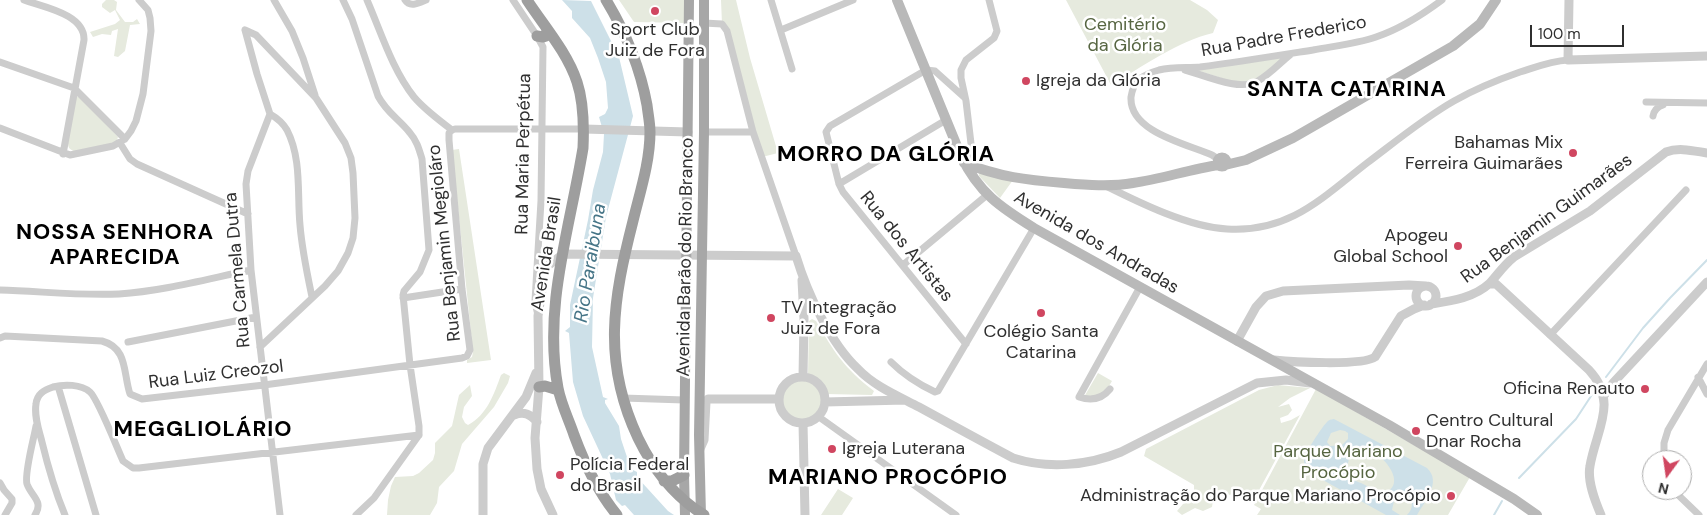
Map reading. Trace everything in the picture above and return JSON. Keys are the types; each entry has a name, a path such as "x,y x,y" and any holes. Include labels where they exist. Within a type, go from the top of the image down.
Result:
{"highway":[{"name":"Avenida Brasil","path":"527,0 542,37 557,44 577,82 588,129 580,166 567,254 556,287 552,337 558,390 580,450 599,487 617,515"},
{"path":"606,0 623,31 638,68 647,130 645,172 621,255 613,331 614,356 623,398 631,423 642,446 664,481 685,509 702,514"},
{"path":"539,387 545,386 558,390"},
{"path":"664,481 672,481 684,475"}],"main road":[{"name":"Avenida Barão do Rio Branco","path":"685,509 684,400 689,0"},
{"name":"Avenida Barão do Rio Branco","path":"702,514 699,452 704,0"},
{"name":"Avenida dos Andradas","path":"897,0 946,120 969,164 975,180 986,195 1012,215 1034,228 1273,361 1290,366 1314,384 1477,477 1537,515"},
{"path":"969,164 1023,180 1105,186 1149,180 1260,152 1293,138 1453,46 1480,24 1496,0"}],"street":[{"path":"24,0 66,15 76,21 82,30 84,40 63,154"},
{"path":"0,128 63,154 72,155 113,146 122,141 131,132 136,121 143,94 151,30 148,10 140,0"},
{"path":"274,0 292,31 316,98"},
{"path":"343,0 352,19 378,96 384,108 410,132 418,144 422,159 429,250 420,272 404,291 403,298 419,435 374,498 356,515"},
{"path":"367,0 395,64 411,93 426,109 452,130 541,128 688,132"},
{"path":"407,2 414,4 426,0"},
{"path":"513,0 542,37"},
{"path":"771,0 792,69"},
{"path":"781,30 853,0"},
{"path":"969,164 965,98 961,70 966,60 994,38 997,31 989,0"},
{"name":"Rua Padre Frederico","path":"1221,162 1203,151 1160,135 1146,126 1136,115 1131,103 1132,91 1138,80 1160,70 1182,69 1292,53 1375,38 1402,26 1442,0"},
{"path":"1568,60 1569,0"},
{"path":"704,23 722,24 727,31 753,132 802,274 832,336 848,358 879,388 880,396 874,401"},
{"path":"260,347 325,286 338,271 348,253 353,238 355,218 353,174 351,158 345,143 316,98 256,35 245,30 270,114 280,120 287,129 294,150 298,174 304,260 312,297"},
{"name":"Rua Maria Perpétua","path":"538,316 535,302 539,251 542,37"},
{"path":"1182,69 1236,85 1247,86 1257,81 1292,53"},
{"path":"1105,186 1184,219 1207,226 1226,229 1246,229 1282,221 1298,215 1453,101 1490,83 1555,61 1707,56"},
{"path":"0,62 74,88 122,141 130,159 137,164 248,214"},
{"path":"926,70 935,71 965,98"},
{"name":"Rua dos Artistas","path":"926,70 827,128 826,137 839,184 849,201 966,344"},
{"path":"1646,102 1707,104"},
{"path":"1652,116 1658,106 1666,104"},
{"name":"Rua Carmela Dutra","path":"270,114 248,171 246,184 251,270 280,515"},
{"path":"839,184 946,120"},
{"name":"Rua Benjamin Megioláro","path":"452,130 449,133 449,140 469,354"},
{"path":"704,132 753,132"},
{"name":"Rua Benjamin Guimarães","path":"1290,366 1372,360 1401,316 1414,308 1456,300 1474,294 1492,284 1496,274 1514,258 1590,211 1666,152 1680,150 1707,153"},
{"path":"1550,335 1686,190"},
{"path":"903,265 986,195"},
{"path":"891,362 905,375 935,392 938,391 1034,228"},
{"path":"567,254 796,256"},
{"name":"Rua Maria Perpétua","path":"553,515 543,494 537,469 535,438 539,387 538,316 545,270 549,265 567,254"},
{"path":"0,290 88,295 118,294 143,292 251,270"},
{"path":"802,274 804,319 803,377"},
{"path":"1602,384 1707,282"},
{"path":"1492,284 1602,384 1604,411 1589,466 1589,478 1601,515"},
{"path":"1237,341 1256,307 1266,296 1283,291 1409,285 1429,287 1456,300"},
{"path":"1110,389 1107,393 1096,398 1079,397 1140,287"},
{"path":"1429,287 1436,296 1428,305 1419,302 1417,296 1420,288 1429,287"},
{"path":"403,298 462,289"},
{"path":"804,319 807,315 814,313 824,321"},
{"path":"128,342 256,317"},
{"name":"Rua Luiz Creozol","path":"0,338 5,336 102,341 110,344 119,352 122,358 130,394 142,399 264,385 462,358 469,354"},
{"path":"1262,382 1274,374 1273,361"},
{"path":"1664,450 1668,430 1707,364"},
{"path":"483,515 483,464 488,448 526,397 538,368"},
{"path":"803,377 815,381 821,386 826,402 819,417 810,422 802,423 786,416 779,400 784,385 793,379 803,377"},
{"path":"1698,377 1707,394"},
{"path":"872,381 1012,458 1038,464 1063,464 1102,459 1207,409 1247,386 1262,382 1286,380 1314,384"},
{"path":"65,515 48,469 37,422 36,403 39,394 58,386 79,386 92,393 123,461 132,468 419,435"},
{"path":"58,386 96,515"},
{"path":"526,397 531,402 538,400"},
{"path":"623,398 684,400"},
{"path":"699,452 704,440 706,402 708,399 779,400"},
{"path":"826,402 905,400"},
{"path":"514,415 526,413 536,422"},
{"path":"819,417 956,515"},
{"path":"35,515 39,506 28,486 26,476 37,422"},
{"path":"802,423 805,515"},
{"path":"0,482 12,499 5,515"},
{"path":"1683,500 1699,515"}],"green space":[{"path":"106,0 117,2 116,10 125,22 133,22 137,19 140,24 130,25 125,51 118,57 114,56 118,29 112,31 111,35 102,34 93,37 90,32 115,24 120,20 115,10 110,13 102,7"},
{"name":"Sport Club Juiz de Fora","path":"619,0 685,0 685,23 634,22"},
{"path":"721,0 736,0 750,58 778,153 762,157 722,24"},
{"name":"Cemitério da Glória","path":"1066,0 1190,0 1207,10 1218,20 1213,33 1174,48 1111,85"},
{"path":"1284,57 1256,80 1237,83 1193,69"},
{"path":"76,97 80,97 118,137 116,143 76,152 69,148 68,143"},
{"path":"459,149 491,360 467,363 467,360 472,357 473,352 452,150"},
{"path":"979,173 1013,180 1000,198 979,176"},
{"path":"812,319 816,321 834,351 847,367 874,391 872,395 826,394 824,389 825,404 821,414 812,421 800,424 789,421 782,415 778,407 777,398 779,389 785,381 794,376 808,374 809,321"},
{"path":"504,373 510,376 508,383 494,407 462,444 454,471 439,487 437,503 430,515 387,515 388,500 395,477 413,476 433,460 435,443 452,426 459,395 470,385 472,396 464,407 462,417 468,425 475,421 485,410 501,375"},
{"path":"1098,373 1112,381 1101,394 1084,397"},
{"path":"1278,385 1310,388 1290,398 1278,407 1289,404 1292,410 1288,415 1280,418 1281,423 1300,415 1252,503 1234,494 1222,496 1212,493 1210,496 1213,500 1212,507 1203,511 1195,508 1182,515 1177,511 1190,500 1194,492 1194,485 1144,456 1146,449 1259,390"},
{"name":"Parque Mariano Procópio","path":"1316,389 1470,477 1448,515 1257,515 1261,509 1254,505"},
{"path":"838,489 853,498 842,515 821,515"}],"water":[{"name":"Rio Paraibuna","path":"562,0 591,1 619,57 633,116 606,217 593,298 592,347 603,397 608,399 605,400 605,403 619,426 621,439 631,469 637,472 637,477 668,511 674,515 634,515 625,505 622,506 616,500 610,474 583,416 573,382 569,333 565,331 570,327 570,305 593,190 603,152 604,134 599,117 605,114 608,108 606,82 590,38 572,18 572,11"},
{"path":"1334,419 1427,468 1431,473 1433,485 1428,498 1417,515 1407,515 1412,505 1411,500 1407,496 1399,496 1394,501 1392,510 1400,515 1386,515 1309,471 1304,462 1307,452 1329,420","holes":["1340,430 1348,433 1348,439 1342,445 1330,446 1327,442 1331,433","1367,451 1374,453 1384,461 1393,474 1394,483 1392,488 1384,493 1378,492 1349,476 1347,470 1349,459 1358,452"]}],"waterway":[{"path":"1606,377 1643,328 1707,260"},
{"path":"1519,478 1576,419 1597,387"},
{"path":"1494,515 1502,501"}],"place":[{"name":"Sport Club Juiz de Fora","path":"655,11"},
{"name":"Igreja da Glória","path":"1026,81"},
{"name":"Bahamas Mix Ferreira Guimarães","path":"1573,153"},
{"name":"Apogeu Global School","path":"1458,246"},
{"name":"Colégio Santa Catarina","path":"1041,313"},
{"name":"TV Integração Juiz de Fora","path":"771,318"},
{"name":"Oficina Renauto","path":"1645,389"},
{"name":"Centro Cultural Dnar Rocha","path":"1416,431"},
{"name":"Igreja Luterana","path":"832,449"},
{"name":"Polícia Federal do Brasil","path":"560,475"},
{"name":"Administração do Parque Mariano Procópio","path":"1451,496"}],"district":[{"name":"SANTA CATARINA","path":"1347,90"},
{"name":"MORRO DA GLÓRIA","path":"886,155"},
{"name":"NOSSA SENHORA APARECIDA","path":"115,246"},
{"name":"MEGGLIOLÁRIO","path":"203,430"},
{"name":"MARIANO PROCÓPIO","path":"888,478"}]}
